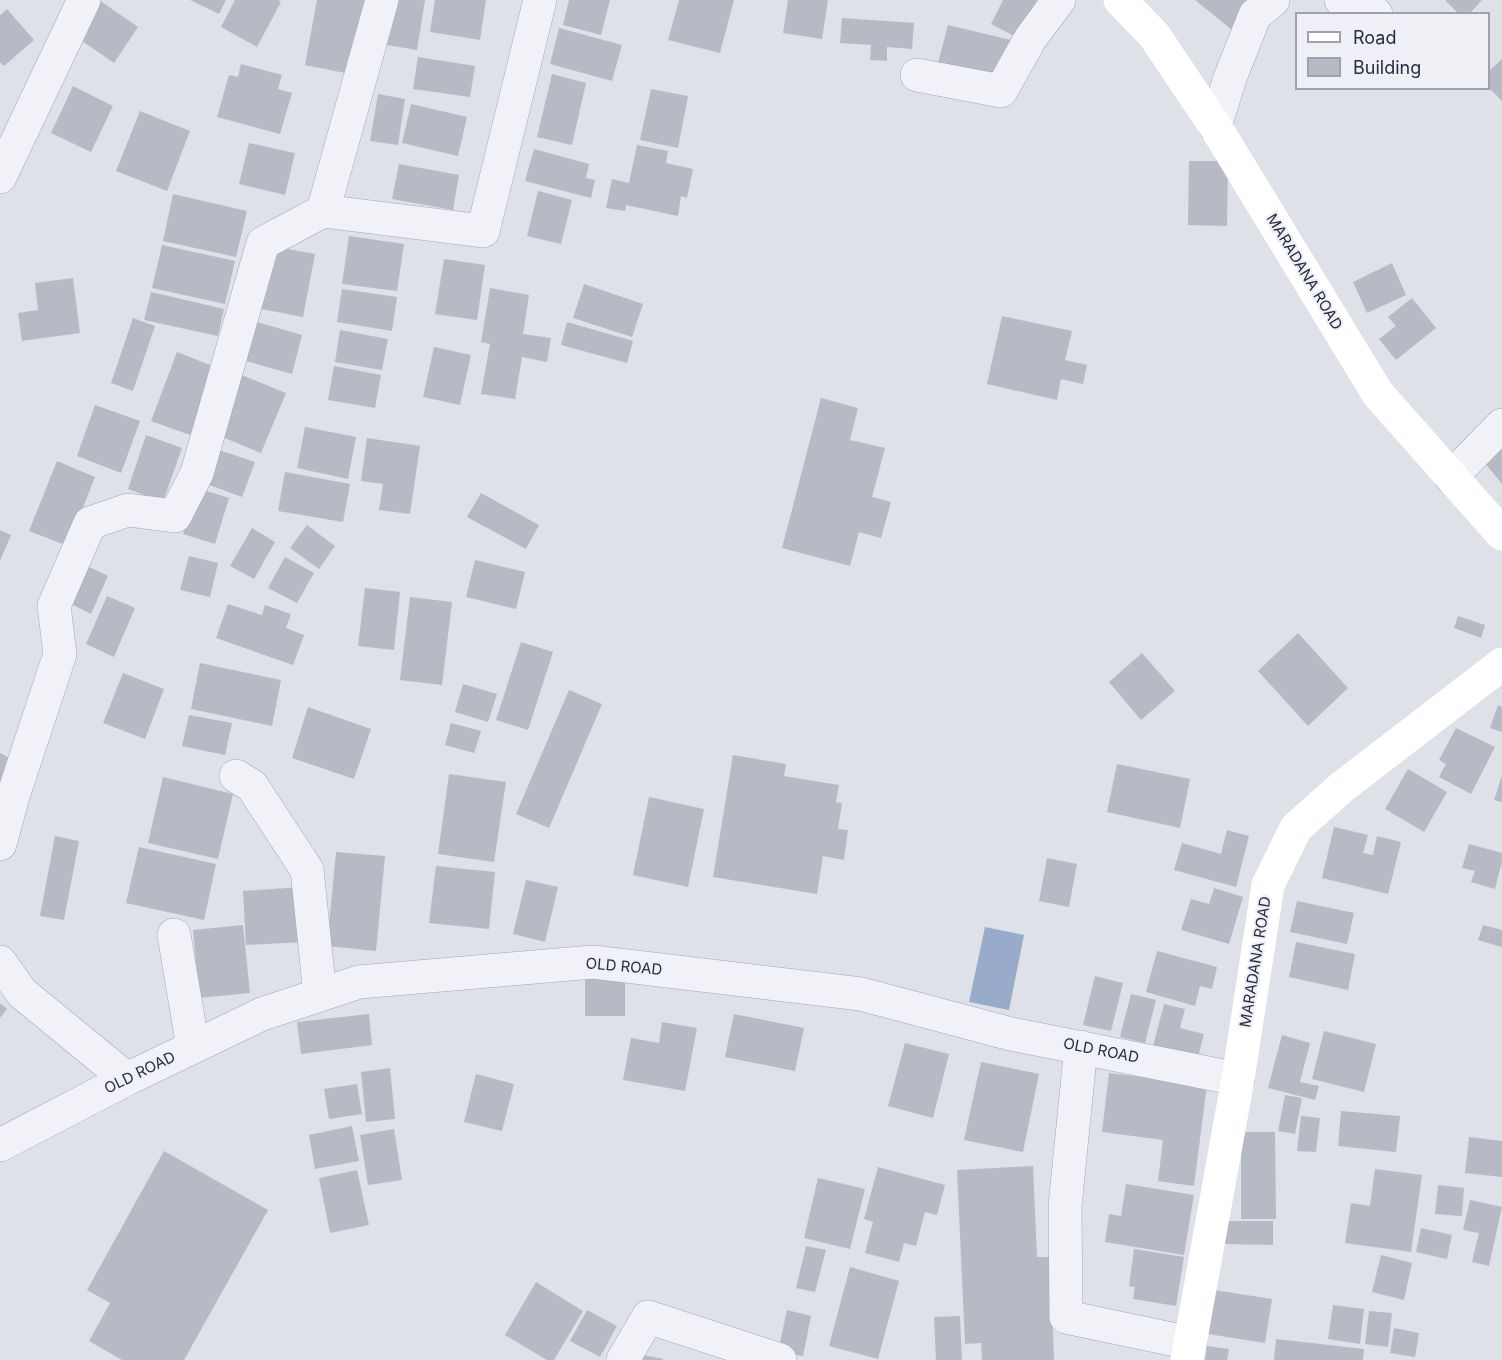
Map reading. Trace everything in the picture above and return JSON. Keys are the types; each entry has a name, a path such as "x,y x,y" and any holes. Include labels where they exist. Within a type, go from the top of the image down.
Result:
{"street":[{"path":"0,177 84,0"},
{"path":"322,211 382,0"},
{"path":"0,844 13,796 60,654 54,606 90,524 129,510 175,516 197,473 263,243 322,211 483,231 540,0"},
{"path":"916,75 1001,91 1030,39 1059,0"},
{"name":"MARADANA ROAD","path":"1120,0 1154,34 1215,126 1378,394 1502,534"},
{"path":"1215,126 1230,78 1255,15 1272,0"},
{"path":"1341,0 1371,12"},
{"path":"1451,477 1502,425"},
{"name":"MARADANA ROAD","path":"1188,1352 1238,1079 1268,885 1296,828 1342,787 1502,664"},
{"path":"236,776 252,786 307,870 320,994"},
{"path":"174,935 194,1047"},
{"path":"0,962 22,993 127,1079"},
{"name":"OLD ROAD","path":"0,1145 127,1079 262,1014 320,994 359,982 593,962 861,994 1011,1034 1238,1079"},
{"path":"1081,1047 1065,1206 1066,1317 1188,1352"},
{"path":"623,1360 648,1317 780,1360"}],"water":[{"path":"985,927 1024,935 1009,1010 969,1002"}],"building":[{"path":"99,0 138,27 114,63 75,36"},
{"path":"190,0 226,0 219,14"},
{"path":"235,0 278,0 281,2 257,47 221,27"},
{"path":"317,0 369,0 355,75 305,65"},
{"path":"394,0 425,0 417,50 387,45"},
{"path":"435,0 486,0 480,40 430,32"},
{"path":"569,0 610,0 601,35 563,25"},
{"path":"679,0 734,0 720,53 668,40"},
{"path":"788,0 828,0 822,39 783,33"},
{"path":"1003,0 1037,0 1018,38 991,24"},
{"path":"1195,0 1256,0 1232,30"},
{"path":"1445,0 1482,0 1471,12 1457,12"},
{"path":"7,9 34,40 4,66 0,62 0,15"},
{"path":"842,18 914,23 912,49 887,47 887,61 870,60 871,45 840,43"},
{"path":"948,25 1011,40 1001,83 937,67"},
{"path":"559,28 622,45 612,81 550,64"},
{"path":"418,57 475,66 470,97 413,89"},
{"path":"1502,59 1502,101 1490,89 1490,70"},
{"path":"241,64 282,75 278,89 292,93 280,134 217,117 229,75 238,77"},
{"path":"552,74 586,83 572,145 537,137"},
{"path":"73,86 113,106 91,152 51,133"},
{"path":"651,89 688,96 678,148 640,140"},
{"path":"378,94 405,99 398,145 370,141"},
{"path":"411,104 467,117 458,156 402,143"},
{"path":"140,111 190,131 167,191 116,171"},
{"path":"249,143 295,153 285,195 239,184"},
{"path":"637,145 668,151 666,163 693,169 687,198 681,196 678,216 626,205 625,211 606,208 612,179 629,183"},
{"path":"534,149 589,164 586,178 595,180 591,198 525,181"},
{"path":"1189,161 1228,161 1227,226 1188,225"},
{"path":"399,164 459,175 453,210 392,199"},
{"path":"538,191 572,200 561,244 527,236"},
{"path":"173,194 247,211 236,257 163,241"},
{"path":"349,236 404,244 397,291 342,284"},
{"path":"162,245 235,261 225,304 152,288"},
{"path":"267,245 315,254 303,317 256,308"},
{"path":"444,259 485,265 477,320 435,314"},
{"path":"1392,263 1406,295 1367,313 1353,282"},
{"path":"73,278 80,333 22,341 18,313 38,310 35,283"},
{"path":"584,284 643,304 632,337 573,318"},
{"path":"490,288 529,295 523,334 551,338 547,362 522,357 515,399 481,394 490,344 481,342"},
{"path":"342,289 397,297 392,331 337,322"},
{"path":"151,292 224,309 218,336 144,320"},
{"path":"1412,298 1436,328 1396,360 1379,339 1396,326 1388,317"},
{"path":"1002,316 1072,331 1065,360 1087,365 1083,384 1061,379 1057,400 987,384"},
{"path":"133,318 155,326 133,391 111,383"},
{"path":"250,320 302,335 292,374 239,359"},
{"path":"567,322 633,341 627,363 561,345"},
{"path":"340,330 388,339 382,370 335,362"},
{"path":"434,347 471,355 460,405 423,397"},
{"path":"177,352 215,367 190,435 151,421"},
{"path":"334,366 381,375 375,408 328,400"},
{"path":"239,374 286,393 261,453 215,434"},
{"path":"821,398 858,408 850,440 885,448 872,497 891,502 881,538 859,532 850,566 782,548"},
{"path":"95,405 140,421 121,473 77,456"},
{"path":"305,427 356,437 348,479 297,468"},
{"path":"146,435 182,448 163,502 128,489"},
{"path":"367,438 420,446 410,514 379,510 383,484 361,481"},
{"path":"1502,447 1502,484 1484,462"},
{"path":"213,448 255,462 242,497 201,482"},
{"path":"57,461 95,477 68,546 29,531"},
{"path":"285,472 350,484 343,522 278,511"},
{"path":"197,488 229,498 215,544 183,534"},
{"path":"481,493 539,525 526,549 467,517"},
{"path":"307,525 335,546 319,569 290,548"},
{"path":"252,528 275,542 254,579 230,566"},
{"path":"0,530 11,535 0,561"},
{"path":"189,556 218,563 210,597 180,590"},
{"path":"285,557 314,573 297,603 268,588"},
{"path":"475,560 525,572 516,609 466,597"},
{"path":"81,563 108,576 91,614 63,600"},
{"path":"365,588 400,592 394,650 358,646"},
{"path":"107,596 135,608 114,657 86,644"},
{"path":"410,597 452,602 442,685 400,680"},
{"path":"228,604 262,615 265,605 291,614 286,628 304,635 293,665 216,638"},
{"path":"1458,616 1485,625 1481,638 1454,628"},
{"path":"1298,633 1348,688 1308,726 1258,671"},
{"path":"521,642 553,652 528,730 496,720"},
{"path":"1142,653 1175,691 1141,720 1109,682"},
{"path":"200,663 281,680 272,726 191,709"},
{"path":"123,673 164,689 145,739 103,723"},
{"path":"463,684 497,694 488,722 455,712"},
{"path":"569,690 602,704 549,828 516,814"},
{"path":"1498,705 1502,707 1502,732 1490,728"},
{"path":"308,707 371,729 354,779 292,758"},
{"path":"189,715 232,723 225,755 182,746"},
{"path":"451,723 481,731 474,753 445,745"},
{"path":"1456,728 1495,747 1471,794 1439,777 1446,764 1439,760"},
{"path":"0,753 20,764 0,802"},
{"path":"733,755 786,764 784,776 839,785 836,802 842,803 838,829 848,830 844,860 823,856 817,894 713,877"},
{"path":"1117,764 1190,779 1180,828 1107,812"},
{"path":"1408,769 1447,792 1424,832 1385,809"},
{"path":"449,774 506,782 494,862 438,854"},
{"path":"1502,775 1502,802 1494,800"},
{"path":"163,777 233,794 218,859 148,843"},
{"path":"649,797 704,809 688,887 633,875"},
{"path":"1334,827 1368,835 1363,853 1373,855 1377,836 1401,842 1388,894 1322,878"},
{"path":"1227,830 1249,836 1236,887 1174,870 1182,843 1221,854"},
{"path":"55,836 79,841 64,920 40,916"},
{"path":"1469,844 1502,853 1495,889 1471,882 1475,871 1462,868"},
{"path":"139,847 216,864 204,920 126,903"},
{"path":"336,852 385,856 376,951 327,946"},
{"path":"1047,858 1077,864 1069,907 1039,901"},
{"path":"436,866 495,872 489,929 429,923"},
{"path":"526,880 558,887 545,942 513,934"},
{"path":"302,887 305,942 246,945 243,891"},
{"path":"1214,888 1243,897 1229,944 1181,930 1191,899 1209,904"},
{"path":"1297,901 1354,913 1347,944 1290,932"},
{"path":"243,925 250,993 199,998 193,930"},
{"path":"1483,925 1502,930 1502,947 1478,940"},
{"path":"1296,942 1355,954 1348,990 1289,977"},
{"path":"1157,951 1217,967 1212,989 1200,986 1195,1006 1146,992"},
{"path":"1095,976 1123,983 1111,1031 1083,1025"},
{"path":"585,977 625,977 625,1016 585,1016"},
{"path":"1131,994 1156,1000 1145,1043 1120,1037"},
{"path":"0,1003 7,1009 0,1018"},
{"path":"1164,1004 1185,1009 1180,1028 1204,1034 1198,1057 1153,1046"},
{"path":"369,1014 372,1045 301,1054 297,1022"},
{"path":"734,1014 804,1028 795,1071 725,1057"},
{"path":"662,1022 697,1028 685,1091 623,1080 631,1038 659,1043"},
{"path":"1324,1031 1376,1044 1364,1092 1312,1079"},
{"path":"1282,1035 1310,1043 1300,1082 1319,1086 1315,1100 1268,1088"},
{"path":"905,1043 949,1054 933,1118 888,1106"},
{"path":"981,1062 1039,1074 1023,1152 964,1140"},
{"path":"390,1068 395,1119 366,1122 361,1072"},
{"path":"1109,1073 1207,1085 1194,1186 1158,1181 1163,1140 1102,1132"},
{"path":"476,1074 514,1084 502,1131 464,1122"},
{"path":"357,1084 362,1114 329,1119 324,1089"},
{"path":"1285,1095 1302,1098 1295,1134 1278,1131"},
{"path":"1341,1111 1400,1116 1396,1152 1338,1146"},
{"path":"1301,1116 1320,1118 1316,1152 1297,1151"},
{"path":"352,1126 359,1161 315,1169 309,1135"},
{"path":"394,1129 402,1180 368,1185 360,1135"},
{"path":"1241,1132 1275,1132 1276,1219 1241,1219"},
{"path":"1469,1137 1502,1141 1502,1177 1465,1173"},
{"path":"164,1151 268,1210 184,1360 122,1360 89,1341 110,1303 87,1290"},
{"path":"1033,1166 1037,1257 1050,1257 1054,1360 982,1360 981,1343 965,1344 957,1170"},
{"path":"878,1167 945,1185 937,1215 925,1212 916,1246 904,1243 899,1262 865,1253 873,1222 864,1219"},
{"path":"1375,1169 1422,1175 1411,1252 1345,1243 1351,1203 1370,1206"},
{"path":"357,1170 369,1225 330,1233 319,1178"},
{"path":"818,1178 865,1189 850,1249 804,1238"},
{"path":"1126,1184 1194,1195 1184,1255 1105,1242 1109,1214 1121,1216"},
{"path":"1438,1185 1464,1188 1462,1216 1435,1214"},
{"path":"1470,1200 1502,1207 1489,1266 1472,1262 1479,1233 1463,1230"},
{"path":"1223,1221 1273,1221 1273,1245 1223,1244"},
{"path":"1421,1228 1452,1235 1447,1259 1416,1252"},
{"path":"806,1246 826,1250 815,1292 796,1288"},
{"path":"1134,1249 1184,1257 1176,1306 1133,1299 1135,1287 1129,1286"},
{"path":"1381,1255 1412,1263 1404,1300 1372,1292"},
{"path":"850,1267 899,1281 878,1359 829,1346"},
{"path":"536,1282 583,1311 554,1360 547,1360 505,1335"},
{"path":"1214,1290 1272,1299 1265,1343 1208,1334"},
{"path":"1333,1305 1364,1309 1360,1344 1328,1339"},
{"path":"587,1310 617,1326 600,1357 570,1341"},
{"path":"787,1310 811,1316 803,1356 778,1352"},
{"path":"1369,1311 1392,1313 1388,1347 1365,1344"},
{"path":"960,1316 962,1360 936,1360 934,1317"},
{"path":"1394,1328 1419,1333 1415,1357 1390,1353"},
{"path":"1276,1339 1364,1349 1363,1360 1274,1360"},
{"path":"1207,1346 1229,1349 1227,1360 1205,1360"},
{"path":"633,1353 663,1359 663,1360 631,1360"}]}
